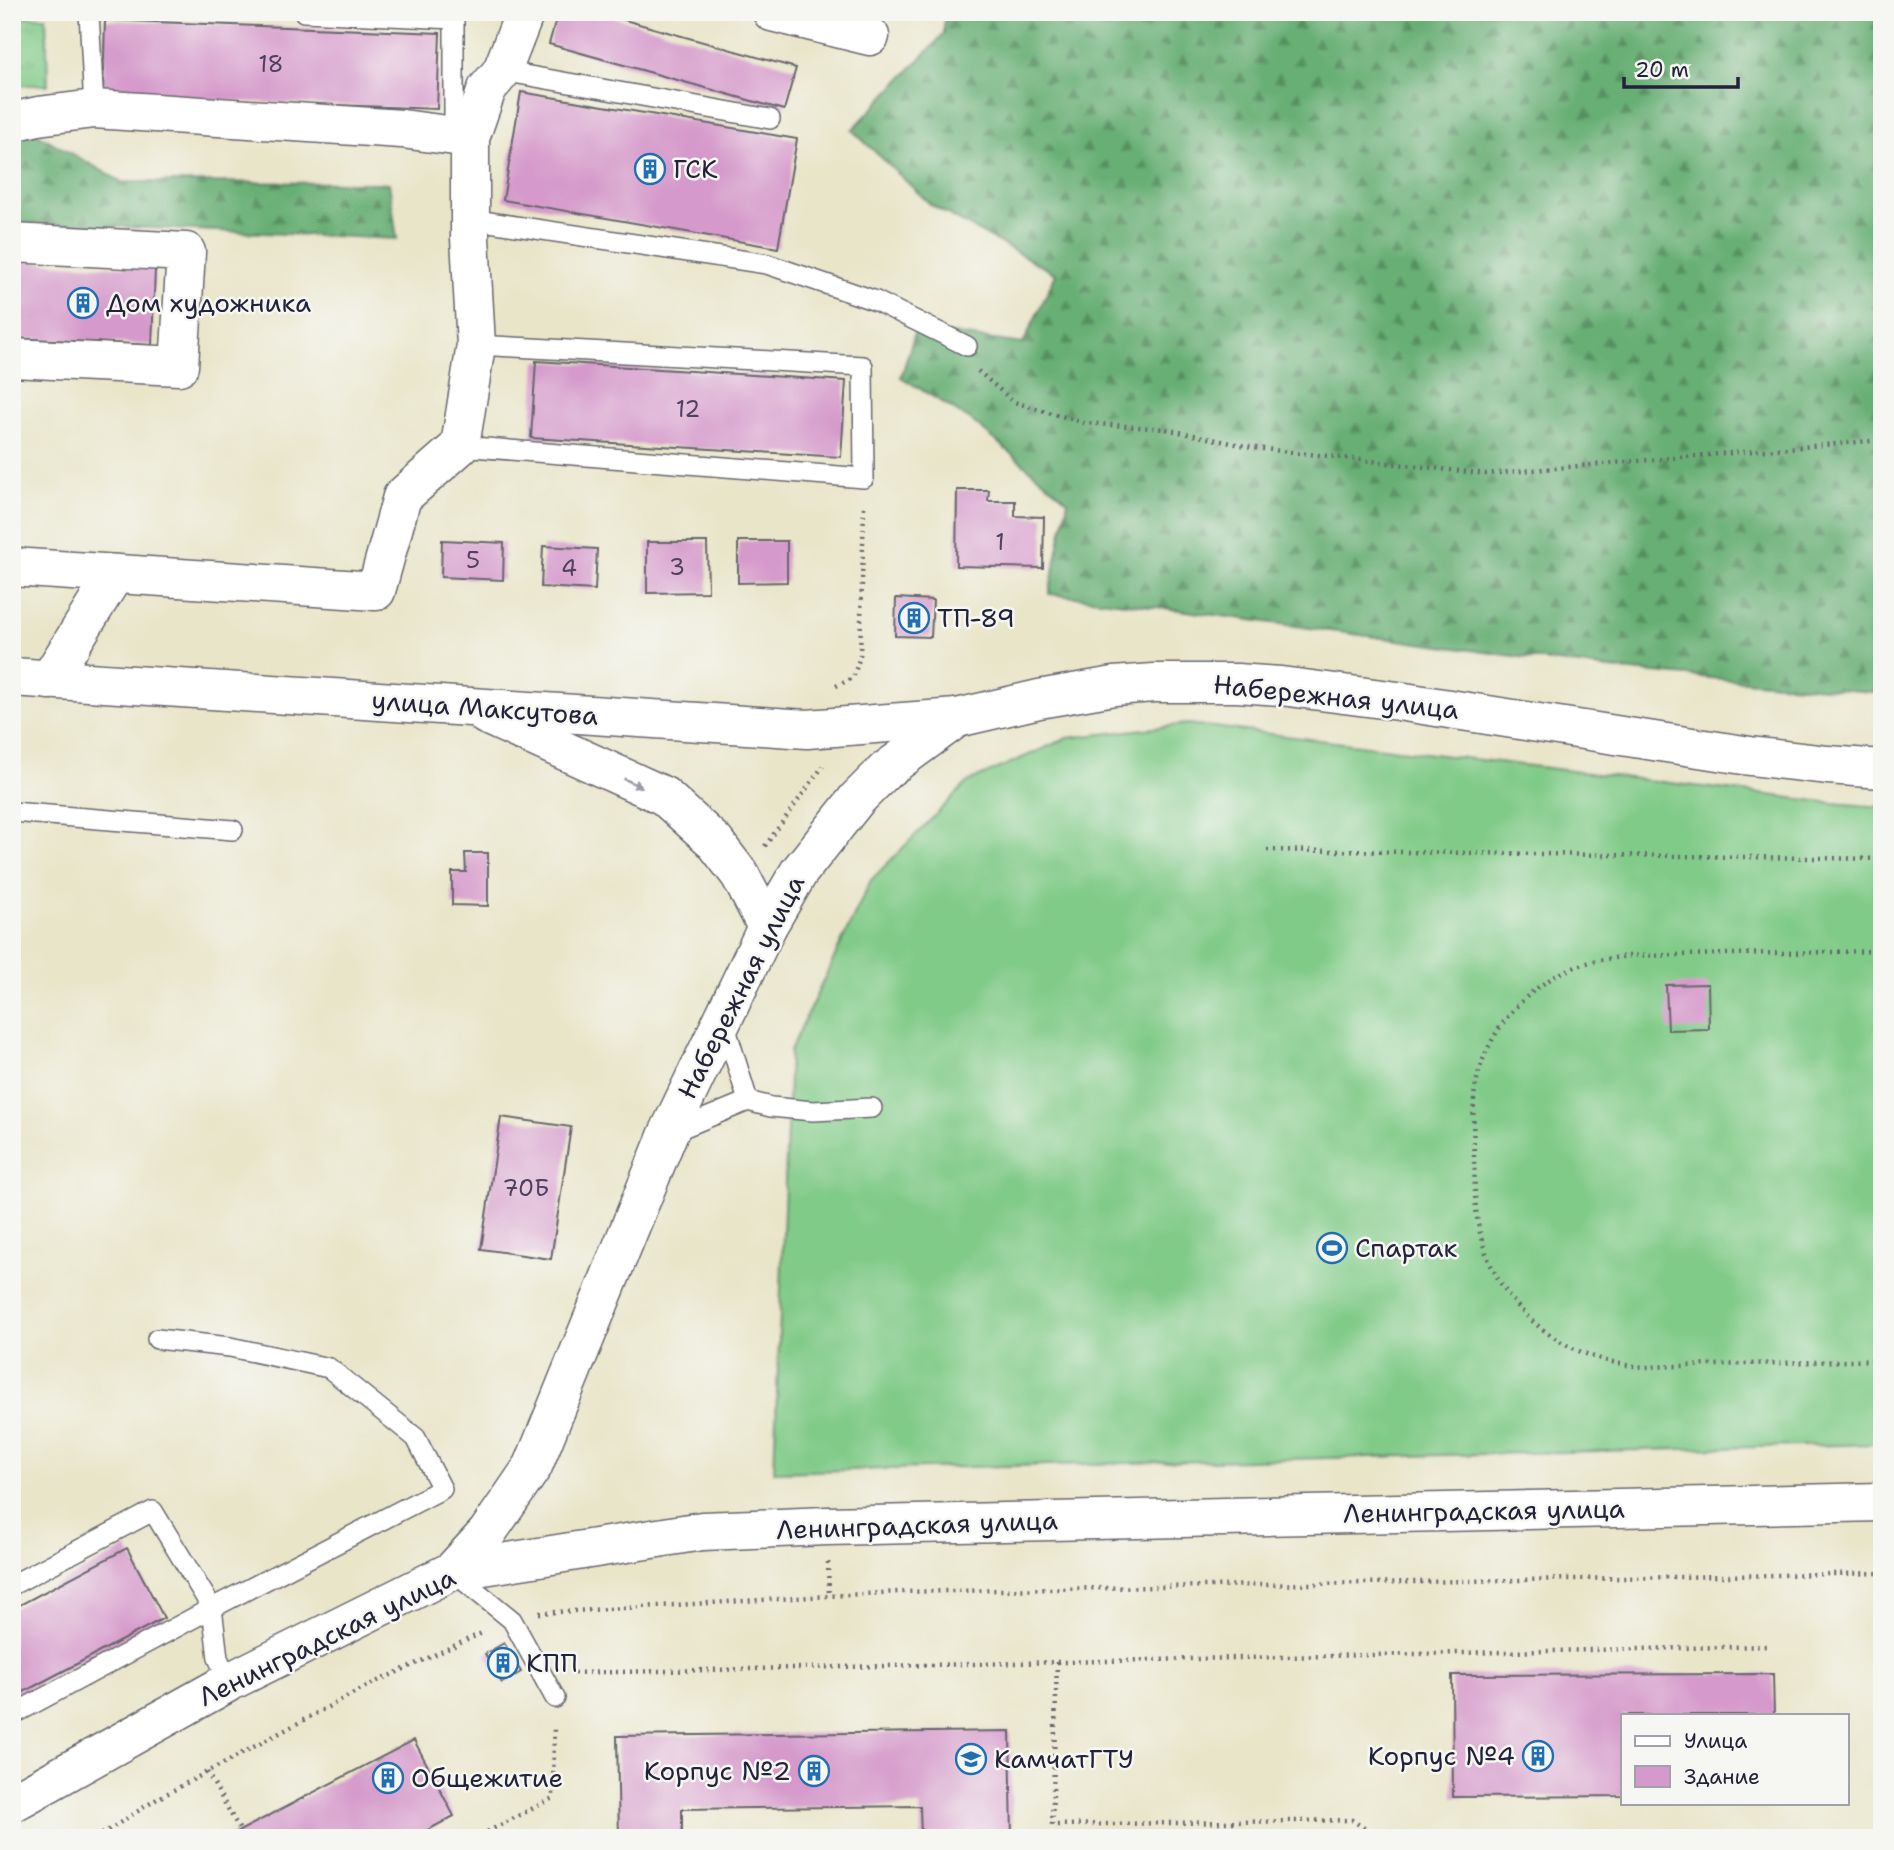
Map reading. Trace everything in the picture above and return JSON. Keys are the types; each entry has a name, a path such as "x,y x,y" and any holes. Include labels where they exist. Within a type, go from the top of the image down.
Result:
{"main road":[{"path":"12,567 376,591 402,497 460,446 475,345 470,219 462,137 486,89 502,71 525,12"},
{"path":"772,12 870,36"},
{"path":"12,122 38,116 94,110 402,129 462,137"},
{"path":"12,243 186,252 179,366 12,358"},
{"path":"31,679 115,574"},
{"name":"улица Максутова","path":"31,679 807,729 957,718"},
{"name":"Набережная улица","path":"452,1571 487,1534 533,1466 667,1134 767,927 799,872 857,799 886,769 957,718 1039,699 1114,686 1237,683 1398,701 1750,756 1882,769"},
{"path":"465,706 664,796 714,841 740,875 767,927"},
{"name":"Ленинградская улица","path":"12,1803 229,1682 452,1571 579,1550 716,1531 828,1526 1882,1502"}],"lane":[{"path":"89,12 94,110"},
{"path":"303,12 454,19 462,137"},
{"path":"502,71 770,119"},
{"path":"470,219 767,264 876,301 967,346"},
{"path":"460,446 864,478 863,366 475,345"},
{"path":"12,812 233,830"},
{"path":"723,1019 748,1101"},
{"path":"667,1134 748,1101 772,1107 813,1111 872,1108"},
{"path":"12,1715 442,1489 416,1438 329,1368 230,1347 158,1339"},
{"path":"12,1585 153,1511 212,1608 218,1658 229,1682"},
{"path":"452,1571 512,1620 555,1698"}],"path":[{"path":"972,366 1014,402 1085,423 1165,429 1255,448 1486,474 1882,440"},
{"path":"830,690 853,678 860,656 864,478"},
{"path":"761,852 830,756"},
{"path":"1267,850 1882,859"},
{"path":"1882,951 1628,956 1580,966 1551,979 1531,992 1513,1009 1499,1029 1480,1069 1475,1091 1473,1127 1476,1213 1488,1258 1504,1288 1528,1317 1570,1348 1600,1360 1646,1367 1882,1360"},
{"path":"828,1556 829,1596"},
{"path":"96,1838 157,1799 365,1687 527,1614 898,1592 1882,1573"},
{"path":"542,1674 1770,1646"},
{"path":"1057,1662 1052,1825 1352,1820 1379,1838"},
{"path":"475,1838 553,1798 555,1698"},
{"path":"207,1772 240,1830"}],"green space":[{"path":"944,12 1882,12 1882,693 1609,669 1049,594 1068,501 972,421 901,377 916,329 1023,344 1056,274 931,205 852,130 944,34"},
{"path":"12,17 46,17 48,85 12,85"},
{"path":"12,122 122,182 389,183 397,239 12,222"},
{"name":"Спартак","path":"1188,724 1882,807 1882,1444 774,1472 790,1051 871,880 968,782 1067,738"}],"building":[{"path":"558,12 596,12 796,68 784,110 549,44"},
{"path":"105,20 440,33 437,109 103,96"},
{"name":"ГСК","path":"521,92 797,139 778,248 503,200"},
{"name":"Дом художника","path":"12,261 155,269 152,345 12,338"},
{"path":"536,361 846,381 841,457 531,438"},
{"path":"957,490 989,490 988,501 1015,501 1015,516 1044,517 1043,568 956,566"},
{"path":"442,540 504,543 503,580 441,577"},
{"path":"738,541 787,541 787,582 738,583"},
{"path":"647,542 707,542 708,592 647,593"},
{"path":"543,546 597,549 595,590 541,587"},
{"name":"ТП-89","path":"896,598 933,600 931,637 895,636"},
{"path":"465,853 488,853 488,906 452,905 452,872 466,872"},
{"path":"1708,984 1709,1029 1668,1030 1666,985"},
{"path":"501,1117 571,1127 551,1259 481,1249"},
{"path":"127,1548 164,1618 12,1698 12,1609"},
{"name":"КПП","path":"504,1643 521,1672 502,1683 485,1654"},
{"name":"Корпус №4","path":"1773,1674 1774,1714 1621,1714 1621,1796 1453,1797 1452,1675"},
{"name":"Корпус №2","path":"1010,1731 1012,1838 921,1838 920,1806 682,1809 682,1838 619,1838 617,1736"},
{"name":"Общежитие","path":"414,1740 454,1816 413,1838 226,1838"}],"place":[{"name":"ГСК","path":"650,169"},
{"name":"Дом художника","path":"83,303"},
{"name":"ТП-89","path":"914,618"},
{"name":"Спартак","path":"1332,1248"},
{"name":"КПП","path":"503,1663"},
{"name":"Корпус №4","path":"1538,1756"},
{"name":"КамчатГТУ","path":"971,1759"},
{"name":"Корпус №2","path":"814,1771"},
{"name":"Общежитие","path":"388,1778"}]}
